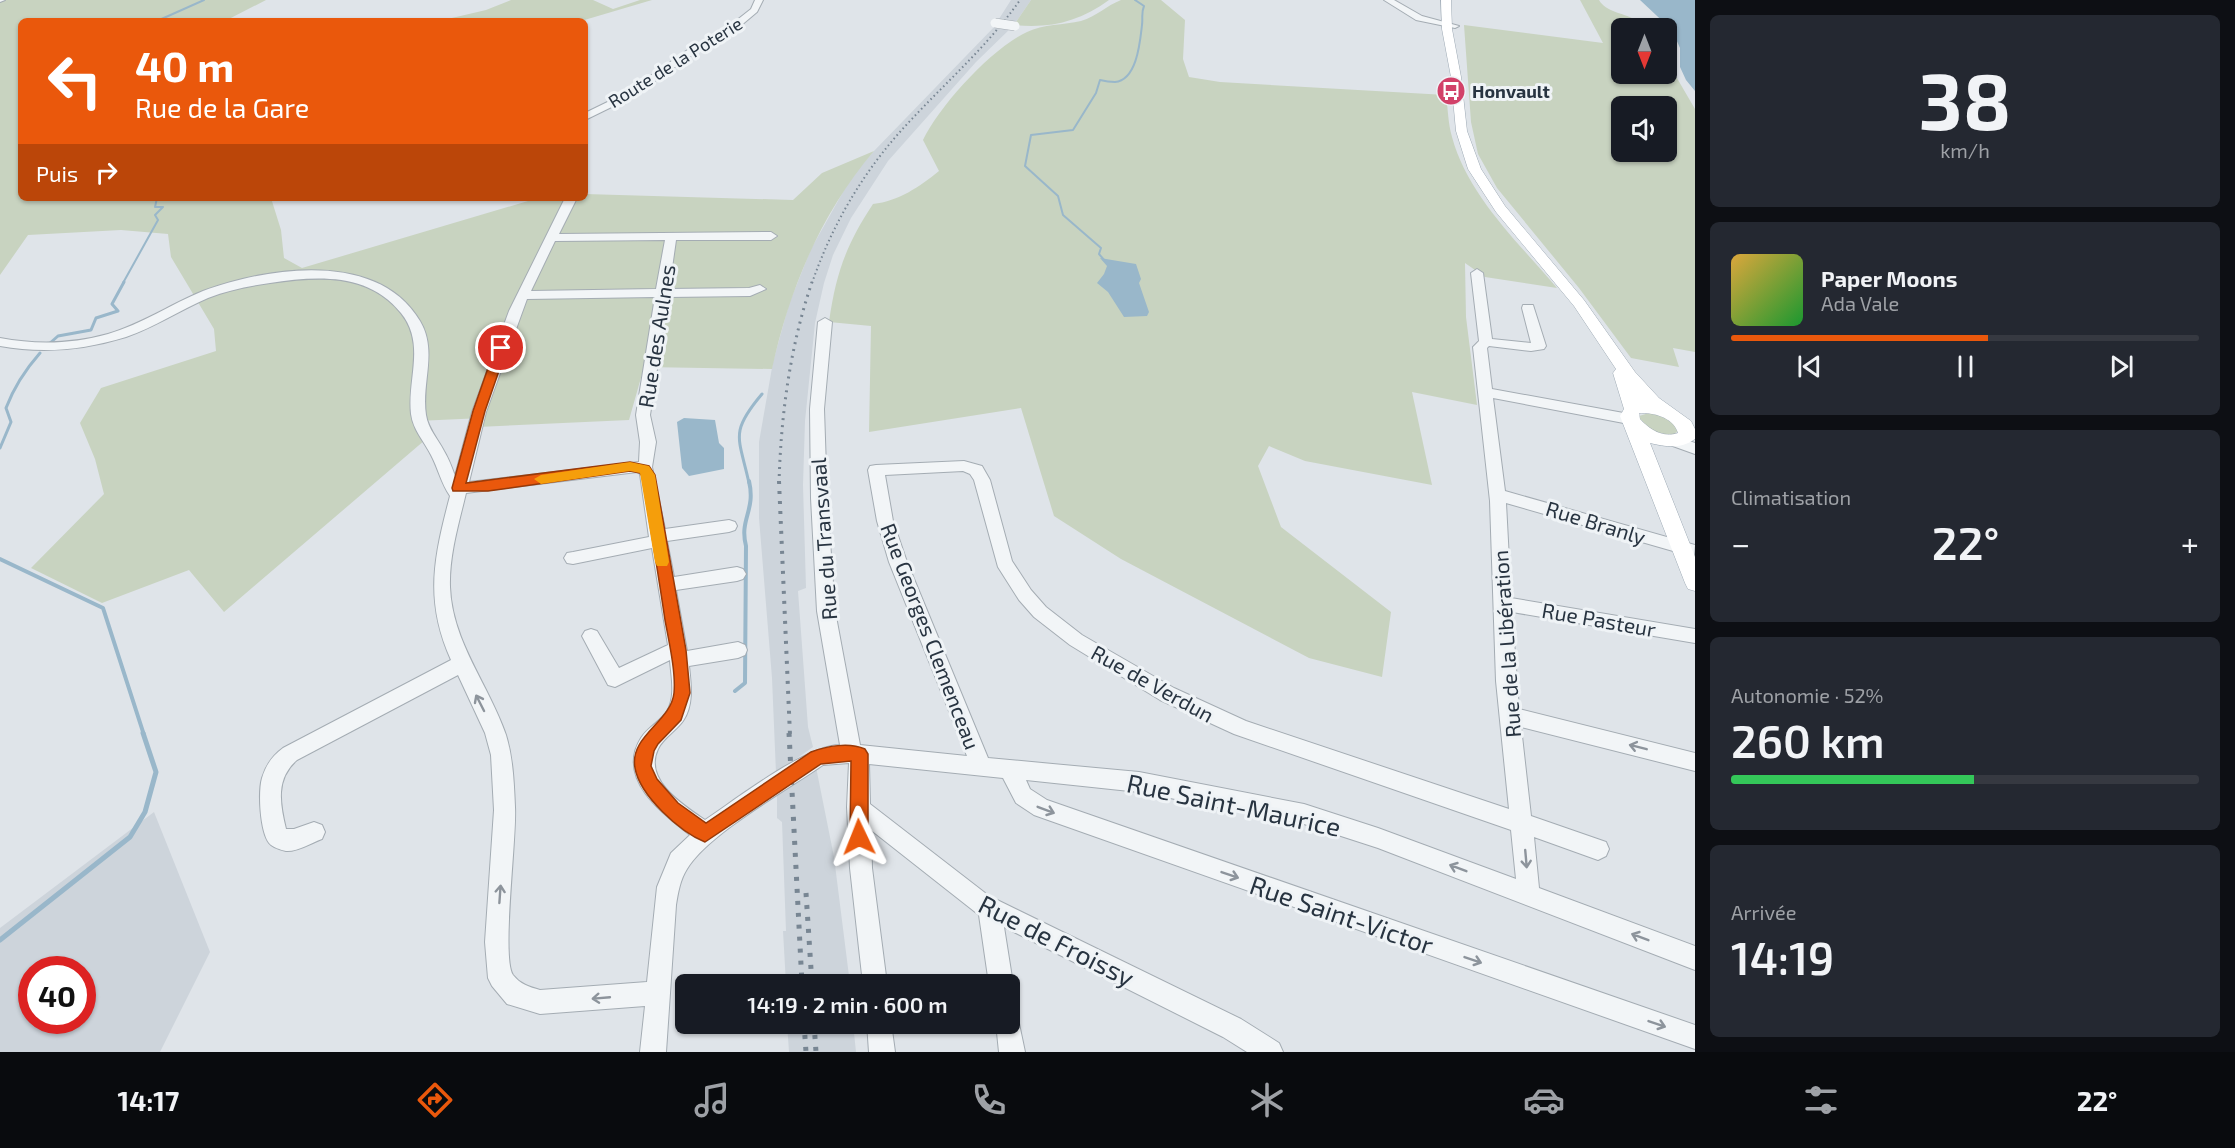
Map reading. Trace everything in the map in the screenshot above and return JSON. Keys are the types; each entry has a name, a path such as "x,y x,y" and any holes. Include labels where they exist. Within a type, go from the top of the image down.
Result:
{"main road":[{"path":"1448,0 1462,138 1478,175 1499,205 1575,297 1610,349 1648,397 1681,419 1688,429 1688,435 1684,439 1658,445 1655,451 1690,551 1695,583"},
{"path":"1610,349 1629,393 1632,418 1690,551"},
{"path":"1632,418 1649,408 1681,419"},
{"path":"1632,418 1652,436 1673,441"}],"street":[{"name":"Route de la Poterie","path":"588,116 629,95 686,55 738,24 755,9 759,0"},
{"path":"1388,0 1427,20 1451,23"},
{"path":"995,23 1014,26"},
{"path":"570,201 522,295 479,411 457,491 440,580 445,612 461,664 495,733 501,755 505,810 497,952 498,971 503,984 523,999 540,1002 659,993"},
{"path":"551,238 771,236"},
{"name":"Rue des Aulnes","path":"644,469 649,457 647,430 643,415 671,237"},
{"path":"0,342 48,348 88,343 155,321 218,290 299,274 321,273 362,281 380,288 401,304 419,331 424,351 418,395 420,422 439,454 450,485 457,491 630,467 644,469 648,475 679,655 682,693 681,704 672,720 649,743 643,766 646,778 672,809 705,833"},
{"path":"1478,273 1486,342 1539,346 1528,308"},
{"path":"522,295 760,289"},
{"name":"Rue du Transvaal","path":"825,322 817,409 819,498 826,611 855,754 862,874 874,974"},
{"name":"Rue de la Libération","path":"1486,342 1480,345 1497,495 1509,715 1529,895"},
{"path":"1485,392 1632,418"},
{"path":"1673,441 1695,449"},
{"name":"Rue de Verdun","path":"876,470 960,465 976,471 982,480 1004,562 1029,600 1053,624 1076,640 1167,694 1215,719 1520,822"},
{"name":"Rue Georges Clemenceau","path":"876,470 885,521 894,551 981,765"},
{"name":"Rue Branly","path":"1497,495 1542,506 1690,551"},
{"path":"573,558 729,526"},
{"path":"667,585 737,574"},
{"name":"Rue Pasteur","path":"1502,603 1695,636"},
{"path":"591,636 615,679 661,655 738,650"},
{"path":"314,832 287,841 276,835 270,782 280,761 461,664"},
{"path":"1509,715 1695,762"},
{"name":"Rue Saint-Maurice","path":"653,1052 668,887 679,861 705,833 812,760 825,755 855,754 1139,782 1305,814 1370,835 1695,958"},
{"name":"Rue Saint-Victor","path":"1008,768 1023,796 1041,808 1695,1037"},
{"name":"Rue de Froissy","path":"858,807 973,899 1232,1028 1270,1052"},
{"path":"1520,822 1598,849"},
{"path":"989,908 1000,974"},
{"path":"880,1034 882,1052"},
{"path":"1010,1034 1012,1052"}],"shaded area":[{"path":"1011,0 1031,0 1014,25 997,22"},
{"path":"996,25 1012,27 976,62 888,161 851,218 833,255 824,283 815,323 805,421 803,485 806,588 798,591 808,727 813,747 776,773 772,678 759,518 759,442 773,362 789,304 811,249 852,176"},
{"path":"816,767 834,857 849,974 785,974 782,822 777,818 777,794"},
{"path":"154,812 210,952 160,1052 0,1052 0,928"},
{"path":"788,1034 854,1034 856,1052 789,1052"}],"green space":[{"path":"0,0 266,0 231,18 18,18 18,201 272,201 281,230 284,258 302,268 528,201 588,201 588,194 793,200 822,173 874,151 838,200 823,226 788,310 772,369 644,367 629,420 478,427 483,418 417,421 425,440 224,612 189,570 102,603 31,568 104,494 95,459 80,423 101,388 216,351 214,329 171,257 168,234 121,230 28,235 0,275"},
{"path":"511,0 593,0 613,9 640,0 652,0 588,19 452,18 486,10"},
{"path":"1031,0 1109,0 1087,13 1064,22 1040,26 1014,25"},
{"path":"1121,0 1161,0 1185,20 1183,59 1189,77 1220,82 1446,95 1452,137 1470,179 1482,199 1511,236 1557,288 1485,277 1465,263 1466,317 1477,405 1412,392 1432,485 1305,461 1269,446 1258,466 1281,527 1391,612 1382,677 1309,658 1121,559 1054,516 1021,408 869,432 871,326 829,322 843,260 864,219 873,204 891,200 908,192 939,171 923,140 954,95 998,51 1033,29 1081,21"},
{"path":"1580,0 1599,0 1606,7 1631,18 1611,18 1611,84 1677,84 1677,78 1695,109 1695,352 1673,348 1679,367 1631,358 1579,288 1497,188 1478,154 1471,122 1464,25 1603,43"},
{"path":"1649,413 1666,418 1678,431 1673,435 1656,433 1640,422 1639,416"}],"water":[{"path":"1640,0 1695,0 1695,91 1686,80 1680,67 1677,18 1659,18"},
{"path":"1100,258 1136,264 1141,279 1139,283 1149,312 1147,316 1124,317 1108,292 1097,283 1107,266"},
{"path":"684,418 715,420 719,443 724,448 724,469 689,476 682,468 677,422"}],"waterway":[{"path":"164,18 204,0"},
{"path":"1105,261 1099,254 1101,248 1063,215 1058,196 1025,166 1031,135 1073,130 1096,93 1100,80 1115,82 1122,80 1133,68 1144,6 1135,0"},
{"path":"123,283 158,220 155,215 163,207 155,207 156,201"},
{"path":"49,344 58,336 91,330 96,318 118,311 112,304 124,282"},
{"path":"0,448 11,422 6,408 9,400 20,379 40,353"},
{"path":"749,483 739,436 745,418 762,394"},
{"path":"735,691 745,683 746,546 744,529 751,491 749,481"},
{"path":"0,559 103,608 144,735"},
{"path":"0,940 130,837 145,812 156,772 143,733"}],"railway":[{"path":"812,283 838,223 872,167 914,116 992,36 1020,0"},
{"path":"779,482 782,432 792,356 812,282"},
{"path":"779,482 790,735"},
{"path":"789,733 801,974"},
{"path":"806,893 811,974"},
{"path":"805,1034 806,1052"},
{"path":"815,1034 816,1052"}],"slow traffic":[{"path":"541,479 636,466 647,471 662,562"}],"place":[{"name":"Honvault","path":"1451,91"}],"route":[{"path":"501,348 479,411 458,488 636,466 647,471 682,677 681,704 676,716 652,739 646,749 643,766 650,784 672,809 705,833 816,758 830,754 859,754 859,837"}]}
